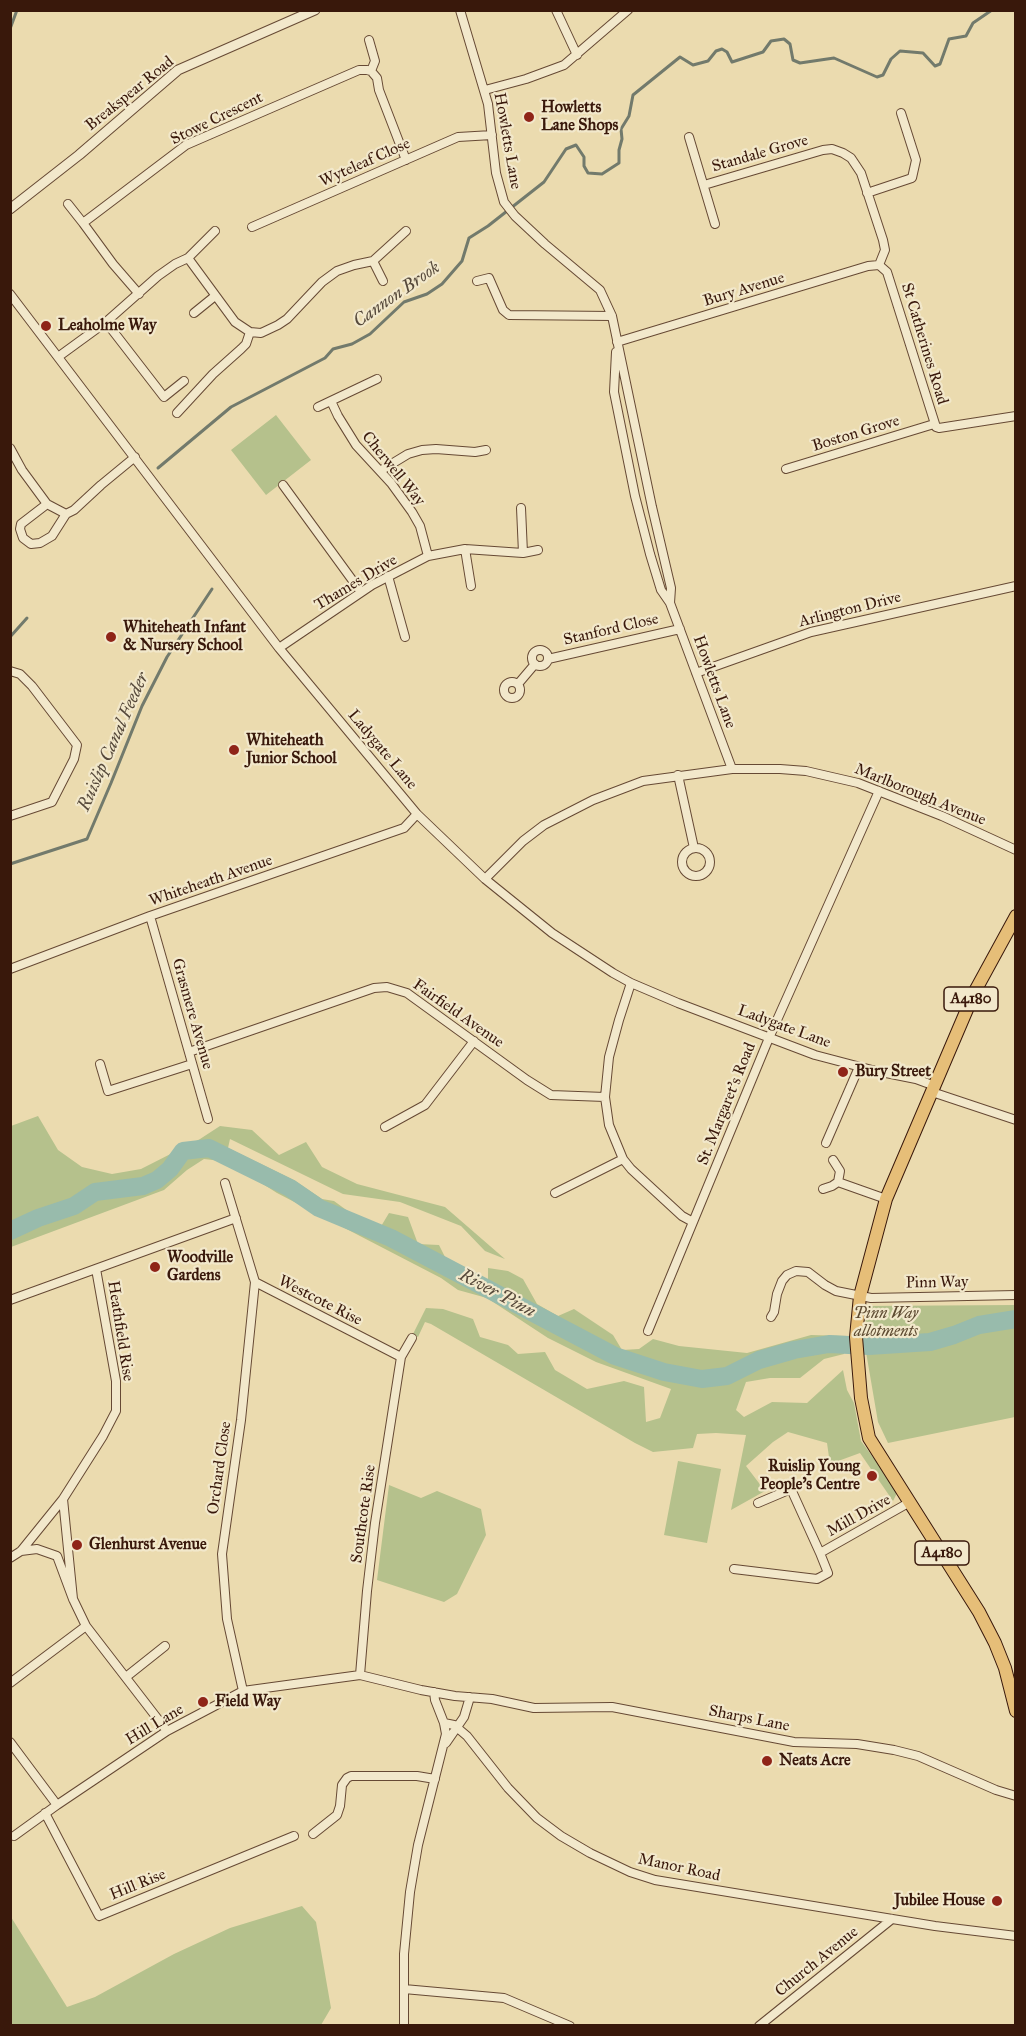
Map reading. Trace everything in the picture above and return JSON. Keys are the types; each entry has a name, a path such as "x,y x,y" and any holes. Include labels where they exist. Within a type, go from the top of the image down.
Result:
{"main road":[{"name":"A4180","path":"1016,916 974,993 886,1199 860,1296 856,1337 861,1398 869,1438 979,1612 1005,1668 1016,1711"}],"street":[{"name":"Breakspear Road","path":"10,209 79,155 178,70 315,10"},
{"name":"Howletts Lane","path":"460,10 485,90 496,173 506,204 545,244 600,290 612,316 671,588 670,603"},
{"path":"556,10 577,55"},
{"path":"485,90 564,64 628,10"},
{"path":"369,40 375,61 371,71 377,78 379,90 406,160"},
{"name":"Stowe Crescent","path":"83,224 186,145 359,70 371,71"},
{"path":"867,193 912,177 916,160 901,113"},
{"name":"Wyteleaf Close","path":"252,227 458,137 492,135"},
{"path":"689,137 715,224"},
{"name":"Standale Grove","path":"704,185 823,150 832,149 843,153 856,164 867,193 885,250 879,265"},
{"path":"68,204 112,264 139,294"},
{"path":"58,357 106,322 167,270 188,258 215,231"},
{"path":"188,258 235,322 250,332 261,333 287,319 321,282 337,271 373,261 406,231"},
{"path":"373,261 383,281"},
{"name":"Bury Avenue","path":"617,342 868,266 879,265"},
{"name":"St Catherines Road","path":"879,265 887,272 934,424 939,428 1016,416"},
{"path":"477,281 489,278 503,310 509,315 612,316"},
{"name":"Ladygate Lane","path":"10,294 279,648 417,814 485,879 552,933 614,974 631,982 815,1055 916,1079 933,1089 1016,1120"},
{"path":"194,313 215,296"},
{"path":"106,322 164,397 184,381"},
{"path":"177,413 213,374 246,344 250,332"},
{"name":"Howletts Lane","path":"617,342 614,392 639,510 661,590 670,603 732,769"},
{"path":"318,407 377,379"},
{"name":"Cherwell Way","path":"331,402 351,439 412,512 420,526 428,556"},
{"name":"Boston Grove","path":"786,470 934,424"},
{"path":"10,448 14,461 47,504 66,514"},
{"path":"380,471 408,454 422,450 475,452 486,450"},
{"path":"47,504 21,524 23,538 31,543 40,543 52,536 66,514 74,510 100,485 135,457"},
{"path":"283,485 361,592"},
{"path":"639,510 652,507"},
{"path":"521,508 523,553"},
{"path":"465,549 471,586"},
{"name":"Thames Drive","path":"279,648 361,592 428,556 465,549 523,553 538,550"},
{"path":"388,576 405,637"},
{"name":"Arlington Drive","path":"696,673 811,632 1016,586"},
{"name":"Stanford Close","path":"535,664 542,666 548,659 680,629"},
{"name":"Stanford Close","path":"535,664 532,657 537,651 545,652 548,659"},
{"name":"Stanford Close","path":"518,684 535,664"},
{"path":"10,671 20,674 32,686 77,745 74,759 52,802 10,816"},
{"name":"Marlborough Avenue","path":"485,879 523,841 544,825 593,800 643,781 732,769 806,771 850,780 942,816 1016,850"},
{"path":"678,776 694,848"},
{"name":"St. Margaret's Road","path":"648,1331 769,1038 879,791"},
{"name":"Whiteheath Avenue","path":"10,969 150,916 404,828 417,814"},
{"name":"Grasmere Avenue","path":"150,916 208,1119"},
{"path":"631,982 613,1042 605,1097 609,1125 623,1159 631,1169 682,1216 693,1222"},
{"name":"Fairfield Avenue","path":"189,1052 381,987 394,988 407,993 551,1095 605,1097"},
{"path":"385,1127 425,1105 474,1041"},
{"path":"100,1064 108,1091 192,1064"},
{"path":"826,1143 859,1067"},
{"path":"555,1193 623,1159"},
{"path":"823,1189 837,1182 840,1171 833,1160"},
{"path":"837,1182 886,1199"},
{"path":"10,1300 236,1218 225,1183"},
{"name":"Westcote Rise","path":"236,1218 255,1282 401,1357"},
{"name":"Heathfield Rise","path":"63,1499 116,1411 116,1381 96,1269"},
{"name":"Pinn Way","path":"771,1317 778,1288 792,1272 808,1272 831,1288 872,1298 1016,1295"},
{"name":"Orchard Close","path":"243,1691 227,1619 222,1554 255,1282"},
{"path":"401,1357 412,1338"},
{"name":"Southcote Rise","path":"360,1675 375,1523 401,1357"},
{"name":"Mill Drive","path":"734,1569 817,1579 828,1573 791,1490 758,1503"},
{"path":"10,1558 21,1551 63,1499"},
{"path":"63,1499 73,1599"},
{"name":"Mill Drive","path":"820,1553 910,1502"},
{"path":"21,1551 37,1549 57,1556 86,1626 167,1731"},
{"path":"10,1683 86,1626"},
{"path":"126,1677 165,1646"},
{"name":"Hill Lane","path":"14,1836 57,1804 167,1731 243,1691 360,1675 434,1692"},
{"path":"404,2025 404,1954 410,1892 418,1845 446,1734 434,1692"},
{"name":"Sharps Lane","path":"434,1692 492,1699 534,1708 612,1707 794,1742 856,1744 894,1750 918,1755 996,1790 1016,1796"},
{"path":"441,1753 467,1711 470,1697"},
{"path":"444,1724 457,1727"},
{"name":"Manor Road","path":"457,1727 467,1736 514,1795 537,1818 561,1836 620,1868 655,1880 934,1926 1016,1936"},
{"path":"10,1742 57,1804"},
{"path":"313,1834 336,1815 340,1806 342,1785 347,1778 356,1775 417,1776 435,1779"},
{"name":"Hill Rise","path":"45,1813 99,1916 294,1836"},
{"name":"Church Avenue","path":"759,2025 892,1919"},
{"path":"404,1989 504,1998 570,2025"}],"green space":[{"path":"276,415 311,460 266,495 231,450"},
{"path":"38,1116 58,1150 82,1167 112,1174 141,1169 200,1139 220,1126 252,1130 279,1155 306,1142 322,1167 357,1184 445,1207 505,1259 485,1251 461,1226 400,1202 343,1194 230,1139 228,1148 294,1180 322,1199 334,1201 356,1217 380,1228 389,1213 408,1217 418,1244 439,1245 447,1261 488,1280 488,1268 508,1271 523,1279 537,1304 558,1316 574,1309 613,1335 622,1350 639,1349 653,1339 679,1346 747,1353 811,1335 847,1336 844,1354 824,1359 800,1378 770,1378 746,1382 736,1410 744,1417 772,1402 807,1403 843,1370 847,1390 854,1403 861,1441 898,1491 893,1501 860,1453 830,1464 827,1443 788,1432 746,1466 765,1491 731,1510 746,1435 697,1434 693,1448 653,1452 431,1324 425,1322 418,1337 413,1334 426,1308 443,1309 473,1319 480,1337 508,1345 518,1354 545,1352 555,1370 587,1389 624,1381 644,1387 646,1422 660,1418 671,1389 596,1362 548,1338 487,1298 458,1290 441,1278 277,1193 244,1172 221,1161 204,1159 164,1190 11,1247 11,1126"},
{"name":"Pinn Way allotments","path":"1015,1305 1015,1315 979,1321 930,1338 865,1343 866,1306"},
{"path":"1015,1319 1015,1417 888,1443 878,1422 865,1346 930,1342 979,1325"},
{"path":"678,1461 721,1469 707,1543 664,1535"},
{"path":"389,1485 421,1498 437,1491 481,1509 486,1535 457,1594 444,1602 377,1580"},
{"path":"302,1906 316,1922 331,2008 321,2025 11,2025 11,1917 67,2007 95,1997 174,1954 230,1928"}],"waterway":[{"path":"10,29 17,10"},
{"name":"Cannon Brook","path":"158,468 231,407 325,358 333,349 352,344 370,334 404,302 427,294 442,284 462,261 469,238 544,182 566,149 576,145 584,157 584,166 588,173 602,174 619,163 621,129 629,116 633,95 680,57 693,65 708,61 716,51 722,49 727,52 732,62 763,52 771,41 784,39 790,44 793,60 800,63 834,58 877,77 883,75 891,59 900,51 923,53 935,66 940,64 949,39 966,36 973,23 992,10"},
{"name":"Ruislip Canal Feeder","path":"10,864 87,839 142,706 167,657 212,589"},
{"name":"Cannon Brook","path":"10,637 27,618"},
{"name":"River Pinn","path":"10,1231 38,1218 74,1206 95,1192 143,1186 157,1180 170,1169 183,1151 209,1148 290,1188 319,1208 391,1238 615,1356 664,1372 702,1379 727,1376 759,1360 794,1350 829,1344 869,1346 930,1342 979,1325 1016,1319"}],"place":[{"name":"Howletts Lane Shops","path":"529,117"},
{"name":"Leaholme Way","path":"46,326"},
{"name":"Whiteheath Infant & Nursery School","path":"111,637"},
{"name":"Whiteheath Junior School","path":"234,750"},
{"name":"Bury Street","path":"843,1072"},
{"name":"Woodville Gardens","path":"155,1267"},
{"name":"Ruislip Young People's Centre","path":"872,1476"},
{"name":"Glenhurst Avenue","path":"77,1545"},
{"name":"Field Way","path":"203,1702"},
{"name":"Neats Acre","path":"767,1761"},
{"name":"Jubilee House","path":"997,1901"}]}
